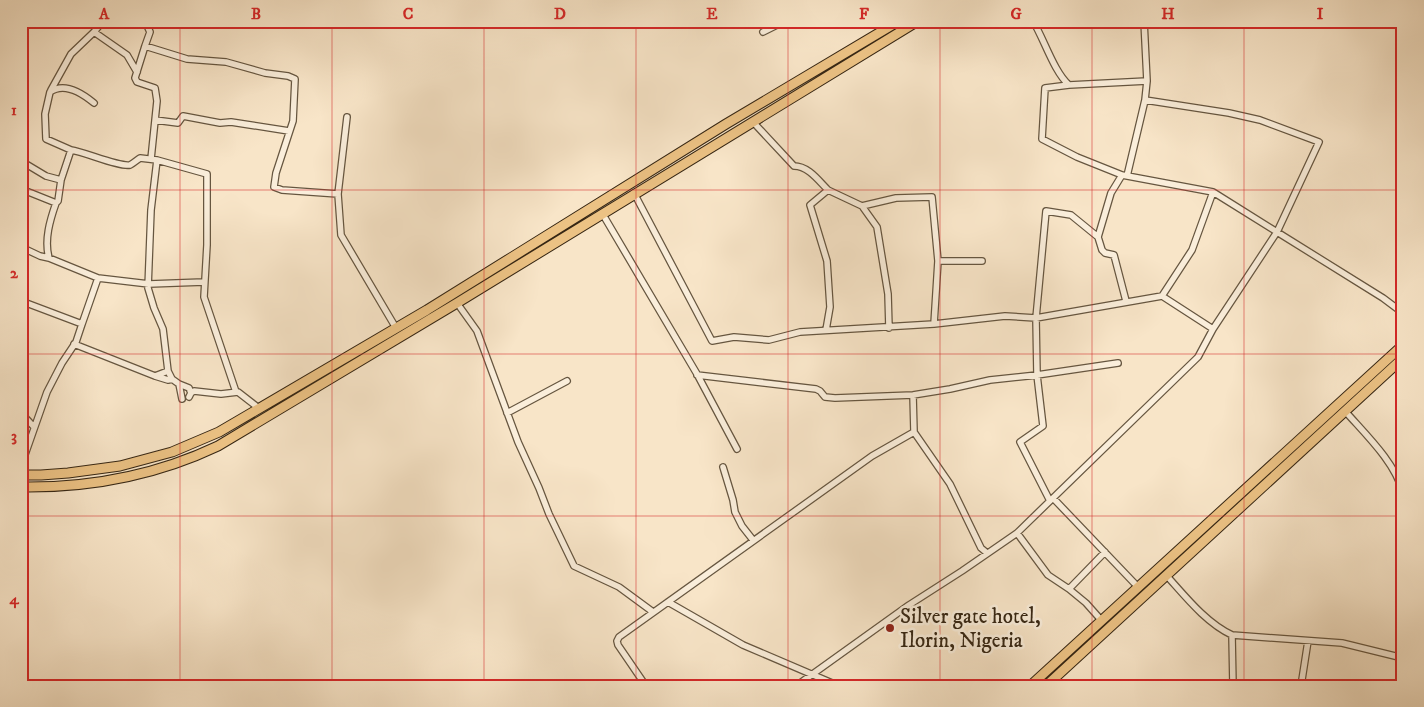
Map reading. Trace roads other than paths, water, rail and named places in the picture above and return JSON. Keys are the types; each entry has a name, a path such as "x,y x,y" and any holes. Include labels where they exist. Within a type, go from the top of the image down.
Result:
{"main road":[{"path":"21,486 67,486 116,479 152,471 199,455 244,432 918,21"},
{"path":"21,475 95,470 147,460 196,443 219,432 396,328 894,22"},
{"path":"1030,686 1138,587 1174,562 1246,502 1345,411 1403,345"},
{"path":"1046,686 1166,575 1174,562 1239,494 1378,374 1403,358"},
{"path":"1239,494 1246,502"}],"street":[{"path":"103,21 71,54 50,92 45,114 46,139 71,150 124,165 135,162 140,158 154,159 206,174 207,245 204,297 236,392"},
{"path":"74,344 168,380 163,329 151,300 149,284 157,101 155,88 137,82 135,78 150,32 145,21"},
{"path":"763,32 784,21"},
{"path":"1032,21 1069,85"},
{"path":"1126,301 1114,255 1102,250 1098,237 1111,193 1125,176 1145,100 1147,81 1144,21"},
{"path":"94,32 127,55 137,72"},
{"path":"145,46 187,59 226,62 296,79 293,121 276,173 274,187 291,191 338,194"},
{"path":"1147,81 1045,88 1042,139 1078,157 1125,176 1213,192 1383,298 1403,313"},
{"path":"50,92 58,87 63,87 84,95 94,103"},
{"path":"796,686 909,605 1017,533 1052,500 1198,357 1213,329 1277,232 1319,142 1260,120 1229,113 1145,100"},
{"path":"155,120 178,123 183,116 220,123 231,122 289,131"},
{"path":"347,117 338,194 341,235 396,328"},
{"path":"753,122 794,166 801,166 828,190 862,206 877,227 888,294 890,328"},
{"path":"49,258 47,249 48,236 56,203 58,202 61,180 71,150"},
{"path":"21,161 46,176 61,180"},
{"path":"21,189 56,203"},
{"path":"826,330 830,306 827,260 810,205 828,190"},
{"path":"1162,296 1192,250 1213,192"},
{"path":"634,193 712,341 734,337 769,340 800,332 890,328 1005,316 1036,318 1162,296 1213,329"},
{"path":"862,206 896,198 932,197 938,261 934,324"},
{"path":"1098,237 1070,215 1046,211 1036,318 1037,375 1044,426 1020,442 1052,500 1138,587"},
{"path":"602,213 697,375 737,449"},
{"path":"21,247 98,278 149,284 204,282"},
{"path":"938,261 982,261"},
{"path":"21,466 34,427 46,400 47,392 74,344 98,278"},
{"path":"21,301 82,324"},
{"path":"457,303 477,331 518,442 574,566 618,587 653,612"},
{"path":"697,375 816,389 825,397 835,398 913,394 950,389 990,380 1118,363"},
{"path":"156,376 169,375 179,384 189,388 190,395 194,391 221,394 236,392 260,409"},
{"path":"507,413 567,381"},
{"path":"179,384 182,399"},
{"path":"913,394 914,432 950,484 982,548 987,553"},
{"path":"1345,411 1388,462 1399,480 1403,492"},
{"path":"21,413 34,427"},
{"path":"646,686 617,641 623,633 872,456 914,432"},
{"path":"723,467 735,512 742,526 753,540"},
{"path":"1017,533 1048,575 1086,603 1102,621"},
{"path":"974,562 982,548"},
{"path":"1069,589 1105,552"},
{"path":"1166,575 1198,609 1223,631 1232,635 1342,643 1403,658"},
{"path":"668,602 743,645 838,686"},
{"path":"1232,635 1233,686"},
{"path":"1300,686 1308,640"}],"place":[{"name":"Silver gate hotel, Ilorin, Nigeria","path":"890,628"}]}
